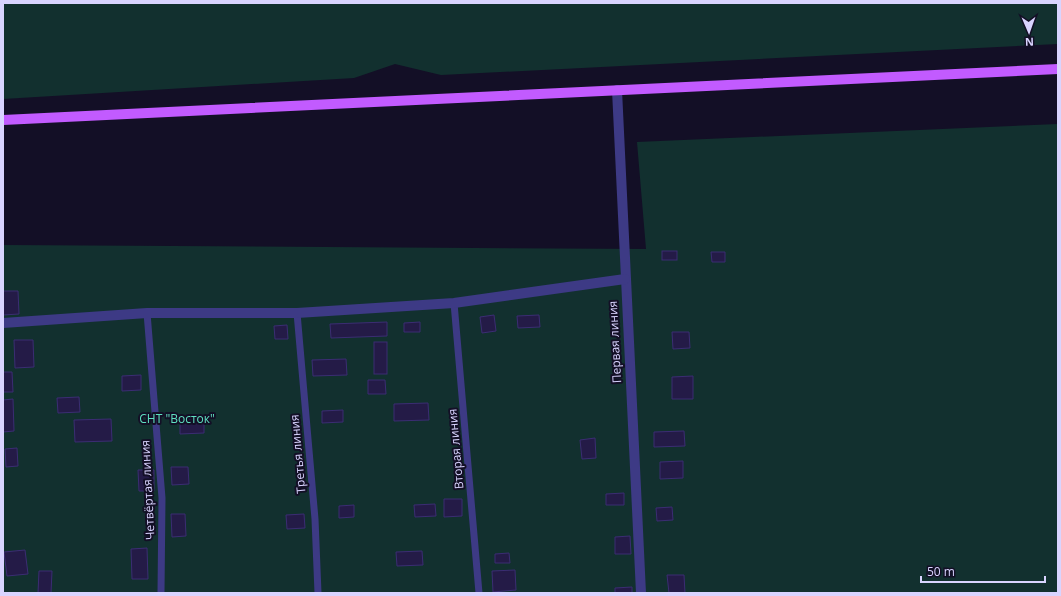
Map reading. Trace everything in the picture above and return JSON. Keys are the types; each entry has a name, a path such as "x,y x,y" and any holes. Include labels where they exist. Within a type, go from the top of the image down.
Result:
{"main road":[{"path":"3,120 1058,68"}],"street":[{"name":"Первая линия","path":"617,90 641,593"},
{"path":"3,323 147,313 297,313 454,303 625,279"}],"lane":[{"name":"Вторая линия","path":"454,303 479,593"},
{"name":"Четвёртая линия","path":"147,313 162,498 161,593"},
{"name":"Третья линия","path":"297,313 315,519 318,593"}],"green space":[{"path":"3,3 1058,3 1058,44 441,75 395,64 354,78 3,99"},
{"name":"СНТ \"Восток\"","path":"1058,124 1058,593 3,593 3,245 646,249 637,142"}],"building":[{"path":"662,251 677,251 677,260 662,260"},
{"path":"711,252 725,252 725,262 712,262"},
{"path":"3,291 18,291 19,314 3,315"},
{"path":"494,315 496,331 482,333 480,317"},
{"path":"539,315 540,327 518,328 517,316"},
{"path":"387,322 387,336 331,338 330,324"},
{"path":"420,322 420,332 404,332 404,323"},
{"path":"287,325 288,339 275,339 274,326"},
{"path":"672,332 689,332 690,348 673,349"},
{"path":"14,340 33,340 34,367 15,368"},
{"path":"374,342 387,342 387,374 374,374"},
{"path":"346,359 347,375 313,376 312,360"},
{"path":"3,372 12,372 13,392 3,392"},
{"path":"141,375 141,390 122,391 122,376"},
{"path":"693,376 693,399 672,399 672,377"},
{"path":"368,380 385,380 386,394 368,394"},
{"path":"79,397 80,412 58,413 57,398"},
{"path":"13,399 14,431 3,432 3,400"},
{"path":"428,403 429,420 394,421 394,404"},
{"path":"343,410 343,422 322,423 322,411"},
{"path":"204,416 204,433 180,434 180,417"},
{"path":"111,419 112,441 75,442 74,420"},
{"path":"684,431 685,446 654,447 654,432"},
{"path":"595,438 596,458 582,459 580,440"},
{"path":"17,448 18,466 6,467 5,449"},
{"path":"683,461 683,478 660,479 660,462"},
{"path":"171,467 188,467 189,484 172,485"},
{"path":"138,470 154,470 154,491 139,491"},
{"path":"624,493 624,505 606,505 606,494"},
{"path":"444,499 462,499 462,516 444,517"},
{"path":"435,504 436,516 415,517 414,505"},
{"path":"354,505 354,517 339,518 339,506"},
{"path":"672,507 673,520 657,521 656,508"},
{"path":"171,514 185,514 186,536 172,537"},
{"path":"304,514 305,528 287,529 286,515"},
{"path":"630,536 631,554 615,554 615,537"},
{"path":"147,548 148,579 132,579 131,549"},
{"path":"25,550 28,574 7,576 4,552"},
{"path":"422,551 423,565 397,566 396,552"},
{"path":"509,553 510,563 495,563 495,554"},
{"path":"515,570 516,590 493,592 492,571"},
{"path":"39,571 52,571 51,593 38,593"},
{"path":"667,575 684,575 685,593 669,593"},
{"path":"632,587 632,593 615,593 615,588"}]}
